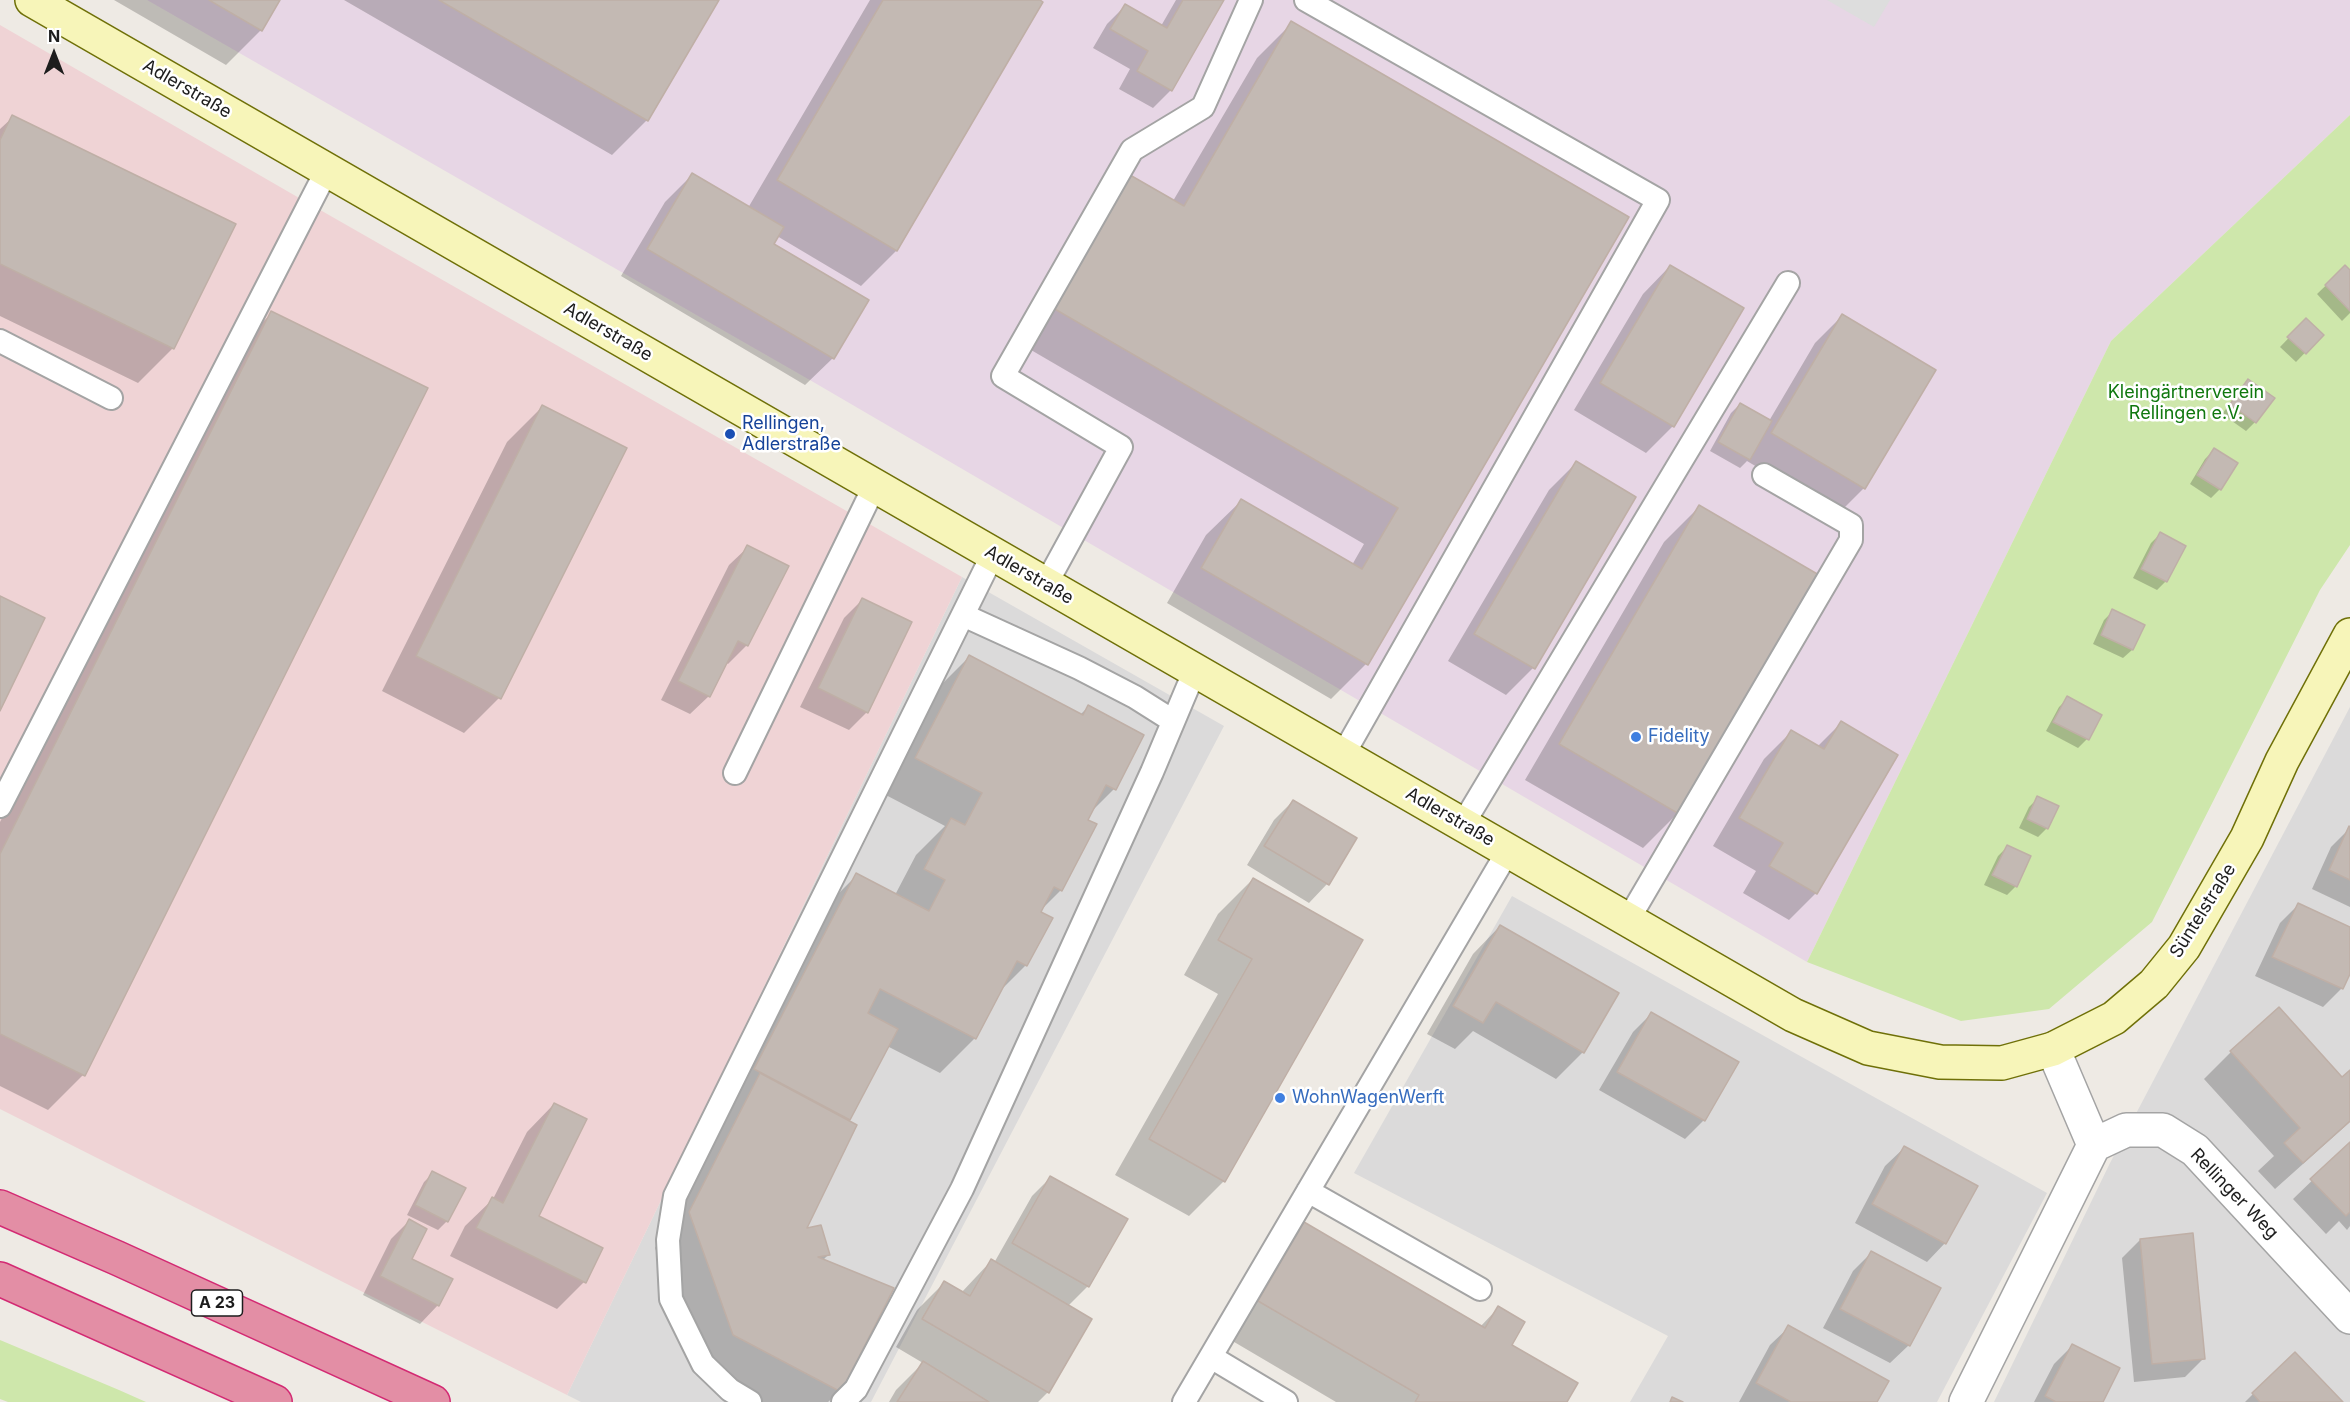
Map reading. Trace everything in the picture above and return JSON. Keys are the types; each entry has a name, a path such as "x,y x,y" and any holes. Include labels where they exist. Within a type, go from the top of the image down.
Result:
{"highway":[{"name":"A 23","path":"0,1207 433,1402"},
{"path":"0,1279 275,1402"}],"street":[{"name":"Adlerstraße","path":"32,0 1793,1015 1868,1048 1940,1062 2002,1063 2053,1049"},
{"name":"Süntelstraße","path":"2053,1049 2114,1018 2154,984 2184,947 2247,837 2282,761 2350,635"},
{"path":"1966,1402 2094,1145 2053,1049"},
{"name":"Rellinger Weg","path":"2094,1145 2126,1130 2163,1130 2195,1150 2350,1317"}],"lane":[{"path":"1046,584 1121,447 1003,376 1132,150 1203,107 1251,0"},
{"path":"1306,0 1658,200 1343,755"},
{"path":"0,806 327,170"},
{"path":"1463,824 1788,283"},
{"path":"0,341 111,399"},
{"path":"1628,920 1851,540 1851,525 1764,475"},
{"path":"735,773 875,485"},
{"path":"750,1402 730,1390 703,1364 671,1299 668,1240 675,1197 993,554"},
{"path":"963,615 1088,673 1135,697 1173,721"},
{"path":"843,1402 856,1389 962,1189 1152,772 1195,670"},
{"path":"1184,1402 1508,851"},
{"path":"1308,1191 1480,1289"},
{"path":"1211,1357 1286,1402"}],"shaded area":[{"path":"147,0 2350,0 2350,115 2111,341 1807,962 815,383"},
{"path":"1827,0 1890,0 1874,27"},
{"path":"0,25 962,577 567,1395 0,1109"},
{"path":"962,577 1224,726 871,1402 581,1402 567,1395"},
{"path":"2350,707 2350,1402 1994,1402 2110,1163"},
{"path":"1512,896 2047,1193 1937,1402 1630,1402 1668,1336 1354,1173"}],"green space":[{"name":"Kleingärtnerverein Rellingen e.V.","path":"2350,115 2350,545 2320,590 2152,922 2049,1009 1961,1021 1807,962 2111,341"},
{"path":"0,1340 146,1402 8,1402 0,1399"}],"building":[{"path":"209,0 280,0 262,31"},
{"path":"439,0 719,0 648,121"},
{"path":"883,0 1040,0 1043,2 897,251 777,180"},
{"path":"1183,0 1224,0 1172,91 1137,71 1148,51 1110,29 1125,4 1167,28"},
{"path":"1291,21 1629,217 1368,665 1201,568 1241,499 1362,569 1398,508 1053,308 1130,175 1184,206"},
{"path":"12,115 236,224 174,349 0,264 0,140"},
{"path":"692,173 784,227 774,244 869,300 834,359 647,249"},
{"path":"1670,265 1744,308 1674,427 1600,383"},
{"path":"2345,265 2350,270 2350,311 2325,285"},
{"path":"271,311 428,388 85,1076 0,1034 0,854"},
{"path":"1842,314 1936,370 1865,489 1771,433"},
{"path":"2306,318 2324,335 2306,354 2287,337"},
{"path":"2248,379 2275,398 2256,423 2230,404"},
{"path":"1740,403 1772,421 1750,460 1718,442"},
{"path":"542,405 627,448 501,699 416,656"},
{"path":"2214,448 2238,463 2221,490 2197,475"},
{"path":"1576,461 1636,497 1535,669 1474,634"},
{"path":"1699,505 1819,575 1679,814 1559,744"},
{"path":"2160,532 2186,546 2167,582 2141,569"},
{"path":"747,545 789,566 748,646 738,641 710,697 678,681"},
{"path":"0,596 45,618 0,711"},
{"path":"862,598 912,622 868,713 818,688"},
{"path":"2112,609 2145,625 2133,650 2101,635"},
{"path":"969,655 1083,715 1088,705 1144,735 1116,790 1106,785 1088,820 1097,824 1062,891 1054,887 1041,912 1053,918 1027,966 1017,961 976,1039 880,989 868,1013 898,1029 850,1120 754,1069 856,873 929,911 945,880 924,869 951,818 965,825 982,793 915,758"},
{"path":"2067,696 2102,715 2089,740 2053,722"},
{"path":"1841,721 1898,755 1817,894 1769,866 1783,843 1739,818 1791,730 1824,749"},
{"path":"2037,796 2059,806 2048,829 2027,819"},
{"path":"1293,800 1357,838 1329,885 1264,846"},
{"path":"2350,827 2350,880 2329,870"},
{"path":"2007,845 2031,856 2017,887 1992,875"},
{"path":"1253,878 1363,940 1225,1182 1149,1139 1252,959 1218,940"},
{"path":"2298,903 2350,927 2350,974 2343,989 2272,957"},
{"path":"1500,925 1619,993 1584,1053 1496,1002 1483,1023 1453,1006"},
{"path":"2279,1007 2342,1077 2350,1070 2350,1121 2303,1163 2284,1143 2300,1128 2230,1051"},
{"path":"1651,1012 1739,1062 1705,1121 1617,1072"},
{"path":"760,1073 857,1125 807,1228 821,1225 830,1255 818,1257 894,1288 841,1392 733,1335 689,1212"},
{"path":"554,1103 587,1119 539,1216 603,1248 586,1283 476,1228 492,1197 503,1203"},
{"path":"2350,1142 2350,1212 2346,1216 2310,1179"},
{"path":"1904,1146 1978,1186 1946,1244 1872,1204"},
{"path":"432,1171 466,1188 448,1222 415,1205"},
{"path":"1050,1176 1128,1219 1089,1287 1012,1243"},
{"path":"409,1219 427,1229 412,1259 453,1279 439,1306 380,1276"},
{"path":"1304,1222 1485,1328 1498,1306 1525,1322 1512,1345 1578,1383 1567,1402 1415,1402 1419,1395 1258,1301"},
{"path":"2193,1233 2205,1359 2152,1364 2140,1239"},
{"path":"1871,1251 1941,1288 1910,1346 1840,1309"},
{"path":"991,1259 1092,1319 1049,1393 922,1319 944,1281 970,1296"},
{"path":"1788,1325 1889,1381 1877,1402 1791,1402 1756,1383"},
{"path":"2072,1344 2120,1368 2103,1402 2056,1402 2045,1396"},
{"path":"2295,1352 2343,1402 2260,1402 2252,1393"},
{"path":"923,1361 989,1402 897,1402"},
{"path":"1672,1397 1683,1402 1670,1402"}],"place":[{"name":"Rellingen, Adlerstraße","path":"730,434"},
{"name":"Fidelity","path":"1636,737"},
{"name":"WohnWagenWerft","path":"1280,1098"}]}
